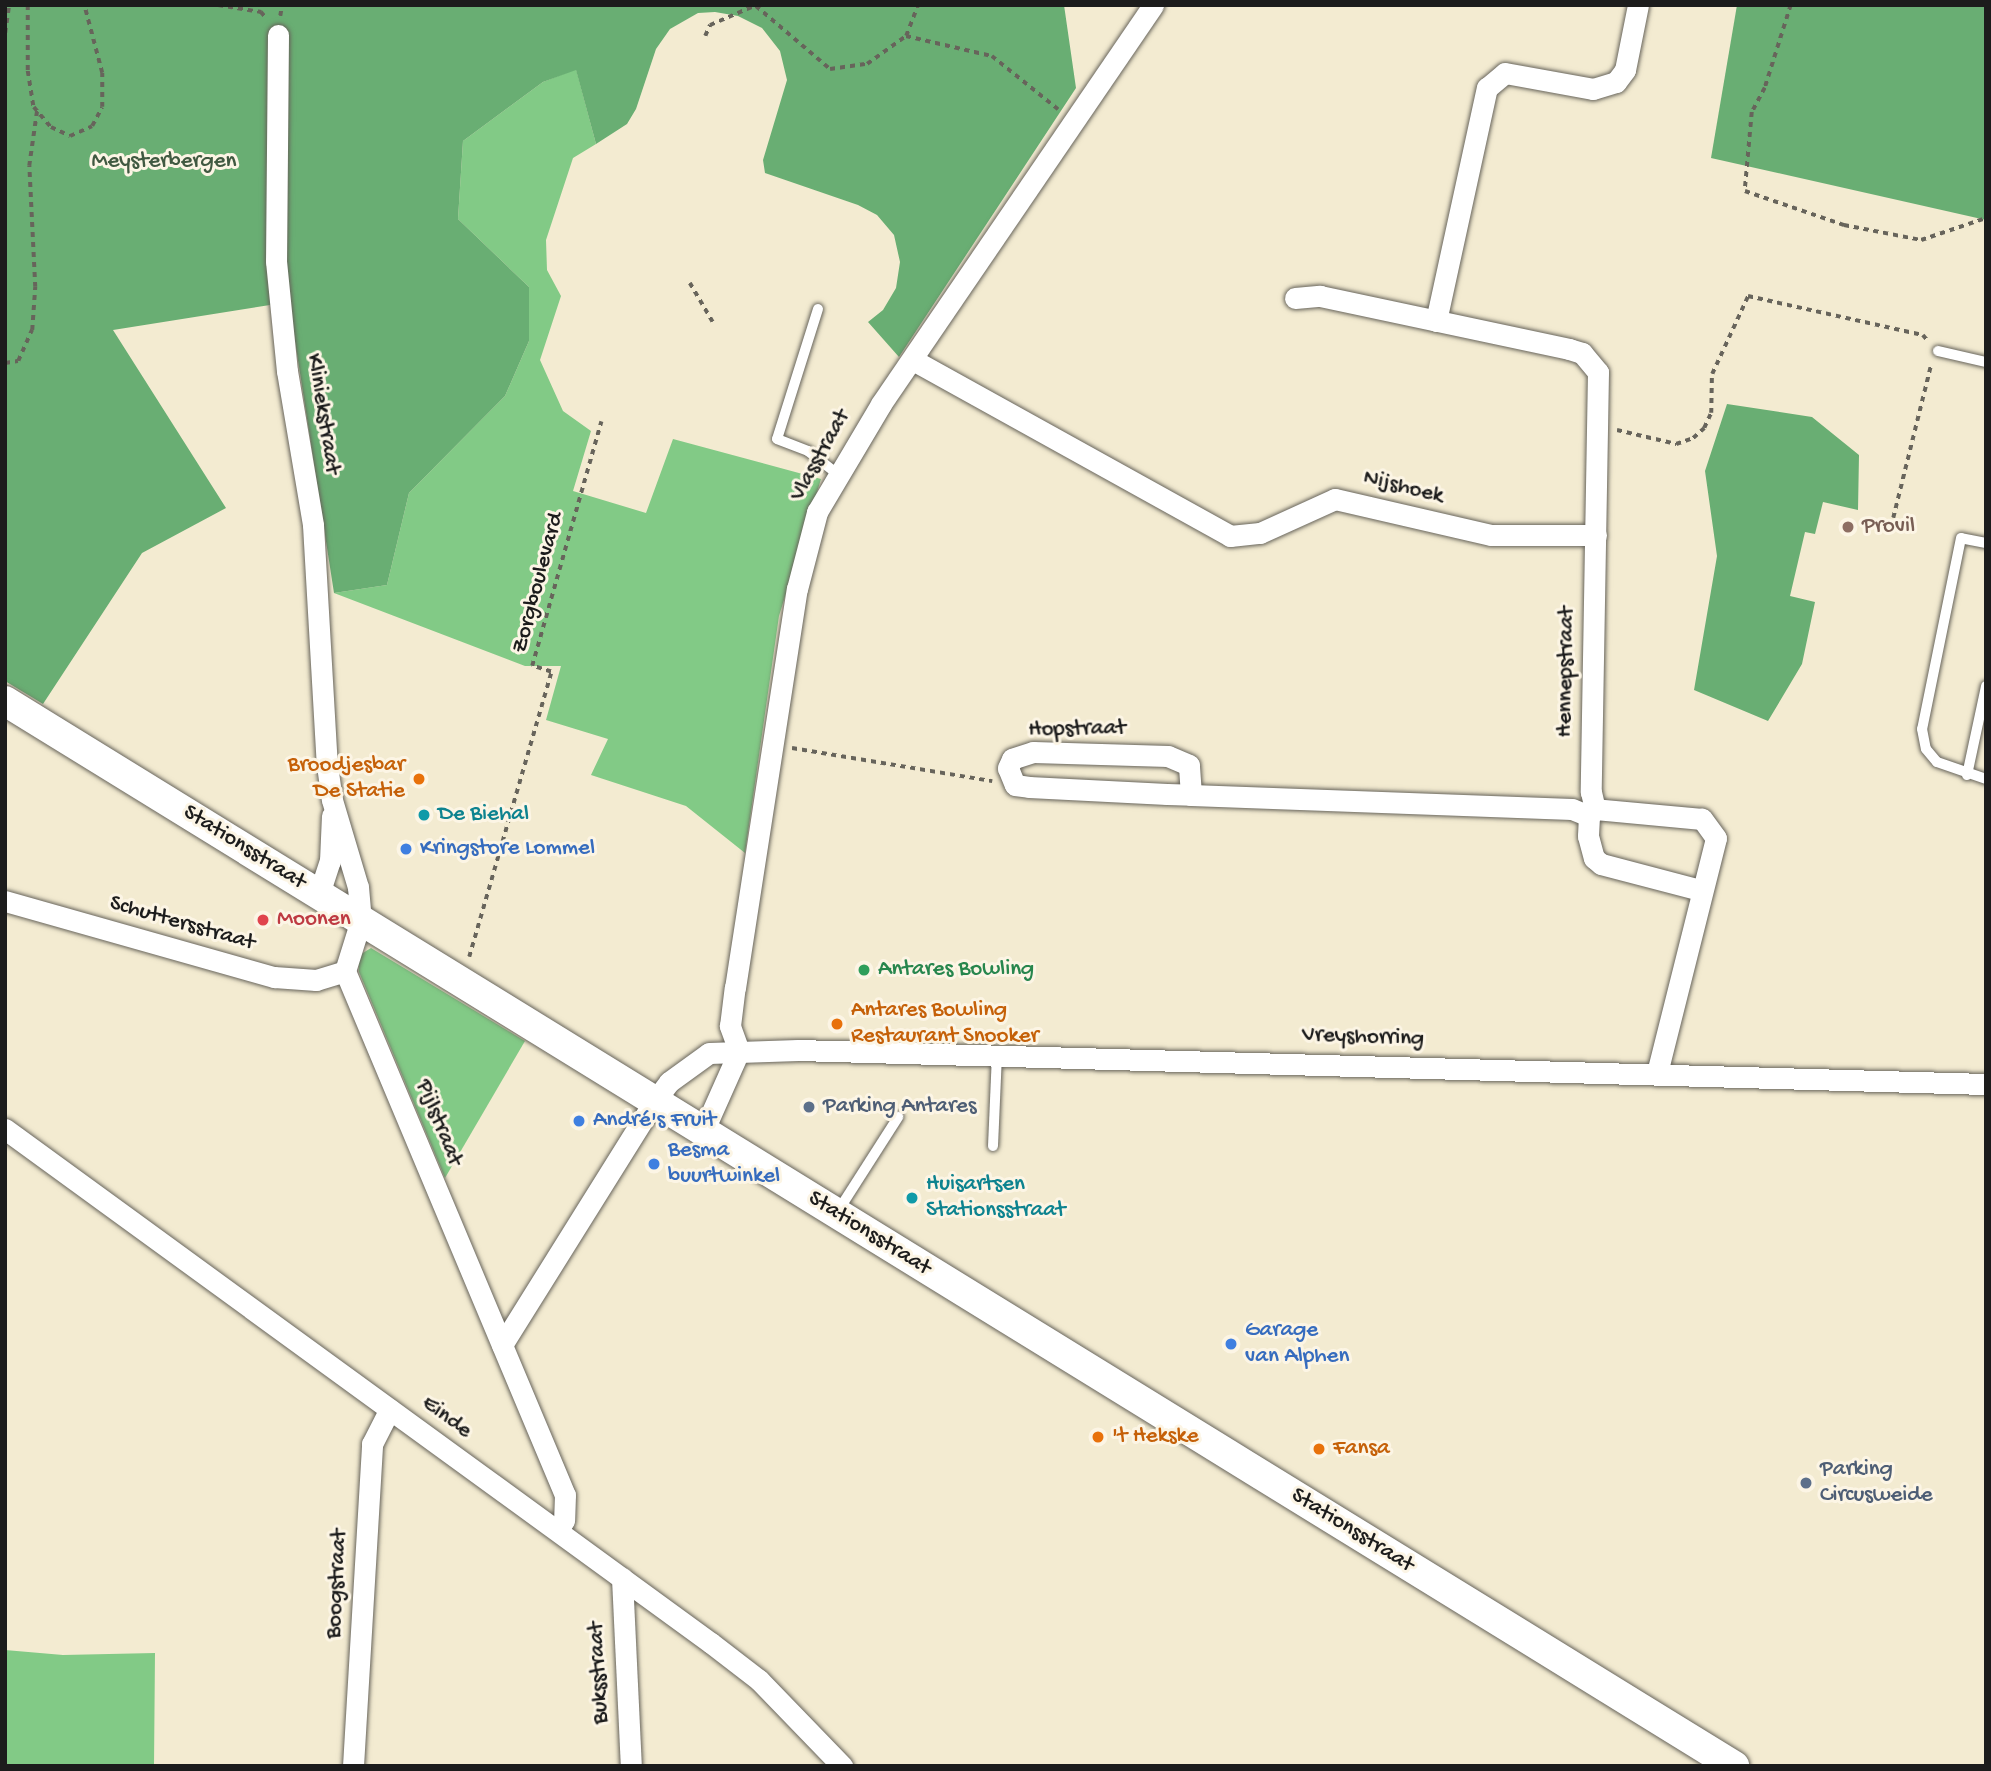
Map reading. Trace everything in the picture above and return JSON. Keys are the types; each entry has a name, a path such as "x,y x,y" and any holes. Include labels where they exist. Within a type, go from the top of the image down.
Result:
{"main road":[{"name":"Stationsstraat","path":"5,701 1734,1766"}],"street":[{"name":"Vlasstraat","path":"739,1051 730,1026 734,988 797,589 817,512 836,473 1153,5"},
{"path":"1436,321 1487,88 1505,73 1593,89 1616,82 1625,70 1638,5"},
{"name":"Kliniekstraat","path":"278,35 276,261 287,371 313,525 332,800 330,861 319,894"},
{"path":"1295,298 1320,296 1582,353 1598,372 1596,535"},
{"name":"Nijshoek","path":"913,360 1230,536 1261,533 1335,499 1491,535 1596,535"},
{"name":"Hennepstraat","path":"1596,535 1591,792 1594,858 1601,864 1700,890"},
{"name":"Hopstraat","path":"1015,785 1008,768 1012,759 1032,752 1168,756 1189,765 1191,795"},
{"path":"1015,785 1191,795 1572,809 1592,813 1702,818 1716,838 1710,870 1700,890 1657,1073"},
{"name":"Kliniekstraat","path":"332,800 358,887 361,920"},
{"name":"Schuttersstraat","path":"5,901 274,977 308,981 345,971"},
{"path":"345,971 361,920"},
{"name":"Pijlstraat","path":"345,971 565,1495 564,1520 558,1531"},
{"path":"703,1132 739,1051"},
{"name":"Vreyshorring","path":"654,1102 669,1082 709,1053 739,1051 997,1055 1986,1084"},
{"path":"502,1345 654,1102"},
{"name":"Einde","path":"5,1129 759,1680 842,1766"},
{"name":"Boogstraat","path":"353,1766 372,1444 390,1409"},
{"name":"Buksstraat","path":"622,1578 631,1766"}],"lane":[{"path":"818,309 777,439 808,451 836,473"},
{"path":"1938,351 1986,362"},
{"path":"1986,543 1961,538 1922,729 1930,755 1967,775 1986,779"},
{"path":"1967,775 1986,686"},
{"path":"993,1146 997,1055"},
{"path":"836,1214 898,1116"}],"path":[{"path":"5,33 9,5"},
{"path":"5,363 18,361 32,330 35,287 29,166 37,110 28,71 28,5"},
{"path":"37,110 51,127 70,136 92,126 102,107 102,73 84,5"},
{"path":"218,5 261,12 278,35"},
{"path":"705,36 710,26 756,6 830,69 867,64 906,36 918,5"},
{"path":"1791,5 1765,88 1752,113 1745,191 1843,225 1921,240 1986,218"},
{"path":"906,36 992,56 1073,120"},
{"path":"691,283 713,323"},
{"path":"1598,428 1676,444 1693,438 1711,413 1712,374 1748,296 1923,335 1938,351 1925,378 1893,518"},
{"name":"Zorgboulevard","path":"461,982 551,672 532,666 600,422"},
{"path":"773,745 1015,785"}],"green space":[{"name":"Meysterbergen","path":"5,5 1064,5 1076,88 899,357 868,322 883,310 896,288 900,262 894,235 877,215 858,205 765,173 763,160 787,80 780,51 762,28 738,16 715,12 698,13 670,29 656,49 636,109 627,124 596,144 576,70 543,82 463,141 458,219 529,287 529,341 505,396 409,493 387,585 334,593 289,302 113,330 226,508 142,553 43,704 5,681"},
{"path":"1737,5 1986,5 1986,220 1711,158"},
{"path":"576,69 596,144 573,158 546,240 547,270 561,296 540,360 563,411 591,431 573,491 646,513 673,439 821,479 779,616 745,853 686,806 591,775 608,739 546,720 561,666 525,666 334,593 387,585 409,493 505,396 529,341 529,287 458,219 463,141 543,82"},
{"path":"1727,404 1812,417 1859,455 1858,510 1823,502 1815,534 1805,532 1790,596 1815,602 1802,664 1768,721 1694,690 1717,556 1705,471"},
{"path":"371,948 525,1041 445,1178 359,972 358,956"},
{"path":"5,1650 63,1655 155,1653 154,1766 5,1766"}],"place":[{"name":"Provil","path":"1848,527"},
{"name":"Broodjesbar De Statie","path":"419,779"},
{"name":"De Biehal","path":"424,815"},
{"name":"Kringstore Lommel","path":"406,849"},
{"name":"Moonen","path":"263,920"},
{"name":"Antares Bowling","path":"864,970"},
{"name":"Antares Bowling Restaurant Snooker","path":"837,1024"},
{"name":"Parking Antares","path":"809,1107"},
{"name":"André's Fruit","path":"579,1121"},
{"name":"Besma buurtwinkel","path":"654,1164"},
{"name":"Huisartsen Stationsstraat","path":"912,1198"},
{"name":"Garage van Alphen","path":"1231,1344"},
{"name":"'t Hekske","path":"1098,1437"},
{"name":"Fansa","path":"1319,1449"},
{"name":"Parking Circusweide","path":"1806,1483"}]}
